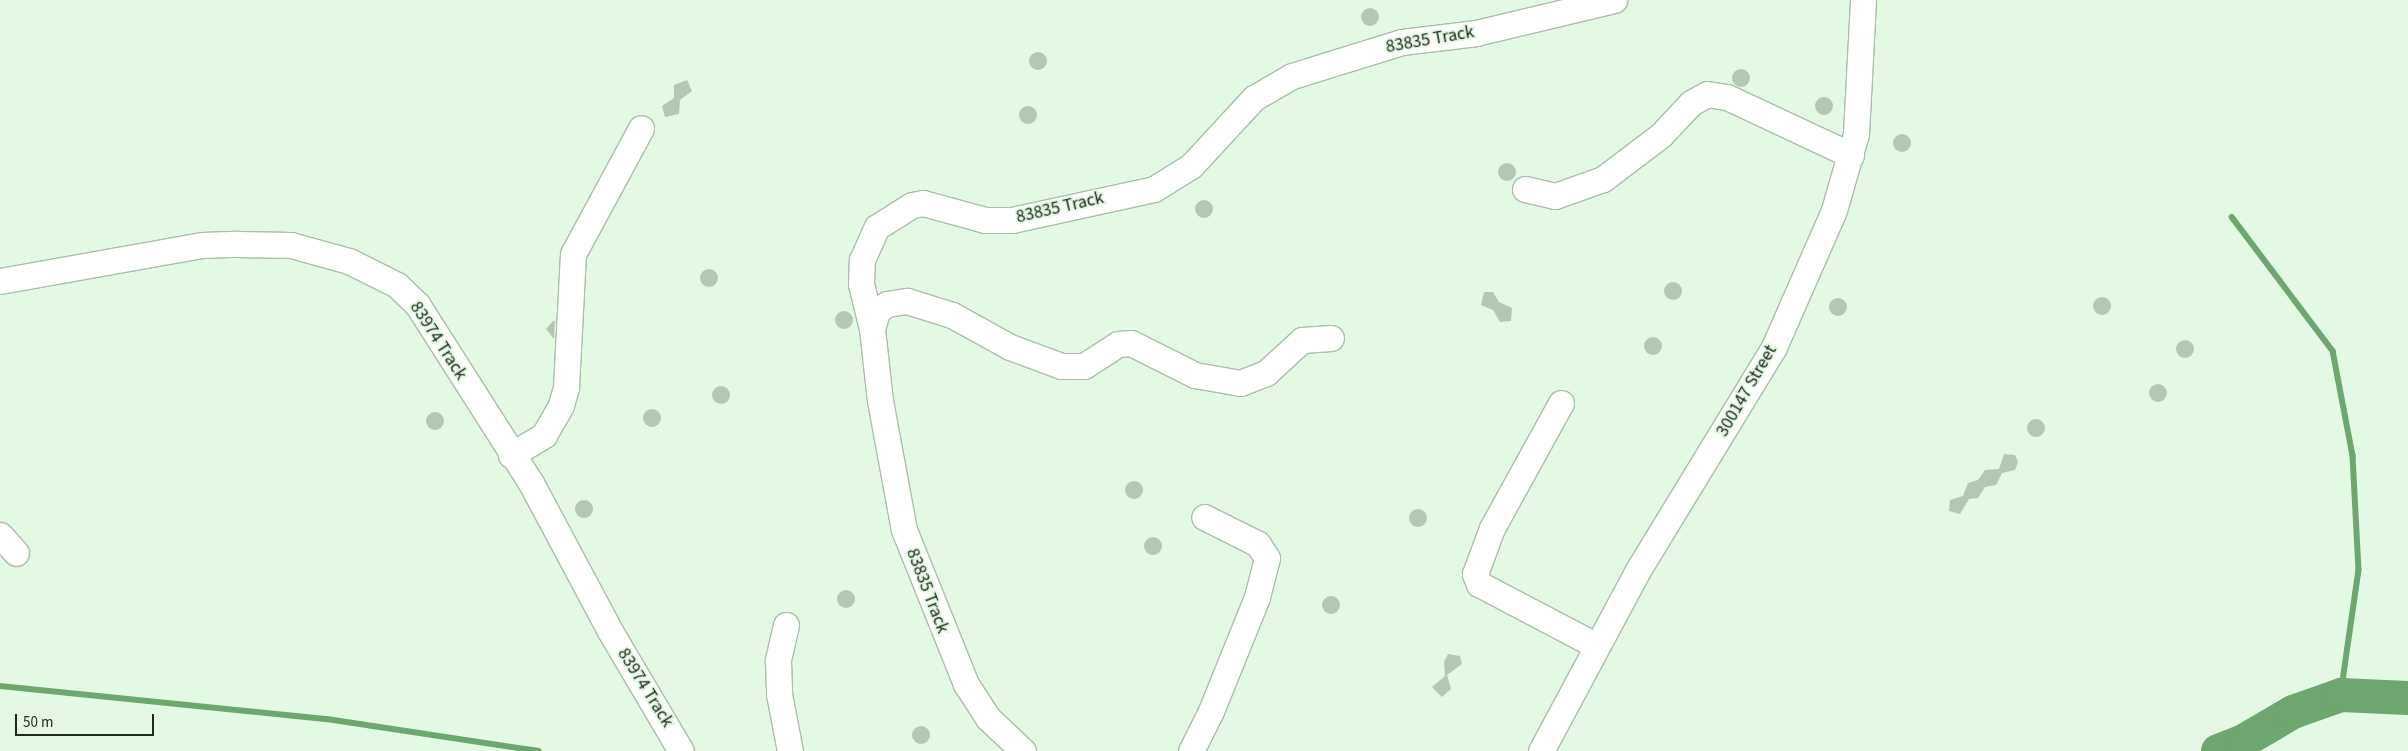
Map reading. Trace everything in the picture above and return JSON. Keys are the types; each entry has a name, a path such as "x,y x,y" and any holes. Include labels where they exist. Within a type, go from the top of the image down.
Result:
{"street":[{"name":"83835 Track","path":"1022,751 988,718 966,684 904,530 880,401 872,329 861,284 862,260 872,234 901,209 923,204 985,220 1012,220 1154,190 1191,166 1254,98 1292,76 1402,42 1476,33 1614,0"},
{"name":"300147 Street","path":"1540,751 1638,570 1774,347 1834,210 1852,155 1861,90 1863,0"},
{"path":"1525,189 1555,196 1603,179 1662,136 1691,103 1707,94 1727,97 1852,155"},
{"path":"511,455 544,435 561,405 566,387 573,254 641,128"},
{"name":"83974 Track","path":"0,281 202,245 291,246 349,261 397,285 417,304 530,483 610,632 681,751"},
{"path":"872,329 877,312 887,304 907,301 952,315 1010,347 1061,366 1084,366 1118,344 1131,343 1195,375 1240,383 1266,374 1302,340 1331,338"},
{"path":"1562,402 1492,528 1475,577 1479,584 1597,646"},
{"path":"1191,751 1211,711 1257,596 1267,558 1258,544 1204,517"},
{"path":"786,625 778,662 779,694 790,751"}],"building":[{"path":"1366,8 1374,8 1379,13 1377,24 1366,26 1361,21 1361,13"},
{"path":"1034,52 1042,52 1047,57 1045,68 1034,70 1029,65 1029,57"},
{"path":"1741,69 1749,74 1750,78 1745,86 1741,87 1733,82 1732,78 1737,70"},
{"path":"687,80 692,91 680,100 679,114 665,117 662,106 674,98 674,85"},
{"path":"1824,97 1831,99 1833,106 1831,113 1824,115 1817,113 1815,106 1817,99"},
{"path":"1024,106 1032,106 1037,111 1035,122 1024,124 1019,119 1019,111"},
{"path":"1898,134 1906,134 1911,139 1909,150 1898,152 1893,147 1893,139"},
{"path":"1507,163 1515,168 1516,172 1511,180 1507,181 1499,176 1498,172 1503,164"},
{"path":"1200,200 1208,200 1213,205 1211,216 1200,218 1195,213 1195,205"},
{"path":"709,269 716,271 718,278 716,285 709,287 702,285 700,278 702,271"},
{"path":"1673,282 1681,287 1682,291 1677,299 1673,300 1665,295 1664,291 1669,283"},
{"path":"1484,292 1493,292 1499,302 1512,308 1511,321 1500,322 1493,310 1481,305"},
{"path":"2102,297 2110,302 2111,306 2106,314 2102,315 2094,310 2093,306 2098,298"},
{"path":"1834,298 1842,298 1847,303 1845,314 1834,316 1829,311 1829,303"},
{"path":"840,311 848,311 853,316 851,327 840,329 835,324 835,316"},
{"path":"555,321 554,339 546,329"},
{"path":"1649,337 1657,337 1662,342 1660,353 1649,355 1644,350 1644,342"},
{"path":"2181,340 2189,340 2194,345 2192,356 2181,358 2176,353 2176,345"},
{"path":"2154,384 2162,384 2167,389 2165,400 2154,402 2149,397 2149,389"},
{"path":"717,386 725,386 730,391 728,402 717,404 712,399 712,391"},
{"path":"648,409 656,409 661,414 659,425 648,427 643,422 643,414"},
{"path":"435,412 443,417 444,421 439,429 435,430 427,425 426,421 431,413"},
{"path":"2032,419 2040,419 2045,424 2043,435 2032,437 2027,432 2027,424"},
{"path":"2004,454 2015,455 2018,462 2015,470 2002,473 1996,485 1985,487 1978,498 1969,499 1960,514 1949,511 1950,500 1963,496 1968,483 1978,480 1985,470 1999,469"},
{"path":"1130,481 1138,481 1143,486 1141,497 1130,499 1125,494 1125,486"},
{"path":"580,500 588,500 593,505 591,516 580,518 575,513 575,505"},
{"path":"1414,509 1422,509 1427,514 1425,525 1414,527 1409,522 1409,514"},
{"path":"1153,537 1161,542 1162,546 1157,554 1153,555 1145,550 1144,546 1149,538"},
{"path":"846,590 853,592 855,599 853,606 846,608 839,606 837,599 839,592"},
{"path":"1327,596 1335,596 1340,601 1338,612 1327,614 1322,609 1322,601"},
{"path":"1448,654 1460,656 1462,664 1447,675 1451,689 1442,697 1432,687 1445,676 1444,662"},
{"path":"921,726 929,731 930,735 925,743 921,744 913,739 912,735 917,727"}],"waterway":[{"path":"2232,217 2333,351 2353,456 2359,570 2341,695"},
{"path":"0,686 327,719 539,751"},
{"path":"2218,751 2242,742 2293,712 2341,695 2408,698"}]}
